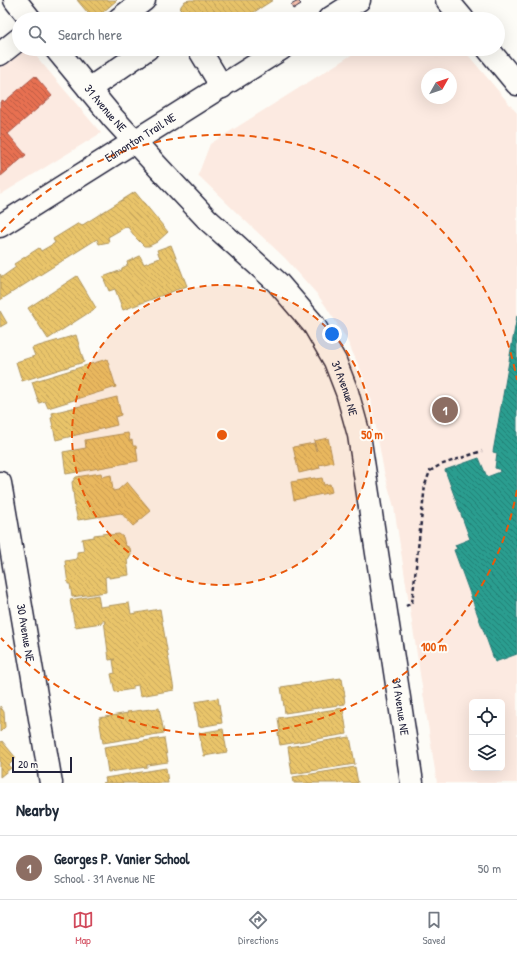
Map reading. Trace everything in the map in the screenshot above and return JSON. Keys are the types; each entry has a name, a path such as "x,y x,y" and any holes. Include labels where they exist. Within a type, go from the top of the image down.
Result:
{"street":[{"path":"15,0 24,12"},
{"path":"128,12 144,0"},
{"path":"340,12 358,0"},
{"path":"447,0 457,12"},
{"path":"0,54 12,45"},
{"name":"31 Avenue NE","path":"68,56 89,89 135,142 208,220 278,283 314,325 335,360 347,392 359,435 412,783"},
{"path":"89,89 137,56"},
{"path":"203,56 222,87"},
{"name":"Edmonton Trail NE","path":"0,226 270,56"},
{"path":"494,56 517,84"},
{"name":"30 Avenue NE","path":"0,483 51,783"}],"path":[{"path":"404,607 412,603 425,485 430,470 440,464 482,451"}],"shaded area":[{"path":"12,56 36,56 101,133 0,195 0,66"},
{"path":"350,56 469,56 517,113 517,783 437,783 394,507 384,472 371,400 362,373 346,338 316,293 285,258 198,175 210,144"}],"building: Homes":[{"path":"77,0 117,0 103,12 87,12"},
{"path":"273,0 254,12 181,12 181,6 185,1"},
{"path":"135,192 168,232 157,242 149,246 144,246 127,226 108,237 109,242 99,244 97,239 0,300 0,274 2,277 16,267 14,264 39,248 41,251 55,243 53,239 79,223 81,226"},
{"path":"171,245 187,286 123,310 115,289 109,291 103,277 122,270 122,268 128,265 127,262 140,256 144,264 160,258 157,250"},
{"path":"77,276 96,308 48,339 28,308"},
{"path":"0,311 7,323 0,327"},
{"path":"76,335 84,362 22,381 16,362 35,356 32,348"},
{"path":"107,359 116,387 48,408 45,401 39,403 32,382"},
{"path":"117,397 121,415 115,417 117,425 56,440 51,418 53,417 52,413"},
{"path":"128,433 130,441 132,440 133,446 136,446 138,461 66,474 63,452 86,448 85,440"},
{"path":"328,438 333,462 319,465 320,468 299,473 293,447 314,443 316,451 314,441"},
{"path":"101,473 102,477 111,475 113,491 118,490 127,482 151,511 133,526 121,513 78,520 72,482 76,477"},
{"path":"322,478 324,485 330,484 332,492 294,500 291,482"},
{"path":"109,533 109,535 119,534 123,537 125,545 130,548 131,555 127,560 129,575 109,578 109,576 105,577 106,592 72,597 70,584 68,584 65,561 77,559 77,552 84,551 82,539 94,537 94,535"},
{"path":"98,595 100,607 129,603 131,614 160,609 174,690 140,696 138,685 133,686 133,689 115,692 111,674 115,673 113,660 115,659 109,660 104,620 102,623 75,627 70,600"},
{"path":"341,678 345,696 345,704 285,713 281,687"},
{"path":"218,698 222,723 199,727 195,702"},
{"path":"0,706 4,712 5,727 0,732"},
{"path":"159,708 164,733 103,743 99,718 128,713 127,712"},
{"path":"343,708 347,734 280,745 278,718"},
{"path":"223,729 227,752 204,756 199,733"},
{"path":"350,737 355,764 292,774 288,747"},
{"path":"164,738 168,762 147,765 147,767 108,772 104,747"},
{"path":"2,741 16,758 9,765 11,768 0,777 0,743"},
{"path":"355,767 358,783 294,783 293,777"},
{"path":"166,768 168,783 103,783 106,782 105,778"}],"building: Shops":[{"path":"35,76 52,96 8,134 26,155 1,176 0,102 3,100 4,102"}],"building: Schools":[{"path":"517,316 517,654 495,662 454,550 457,549 455,545 470,539 445,470 479,458 487,477 500,472 499,469 495,468 497,453 493,452"}],"building: Other":[{"path":"298,1 301,4 293,9 291,5"}],"place":[{"name":"Georges P. Vanier School","path":"445,410"}]}
